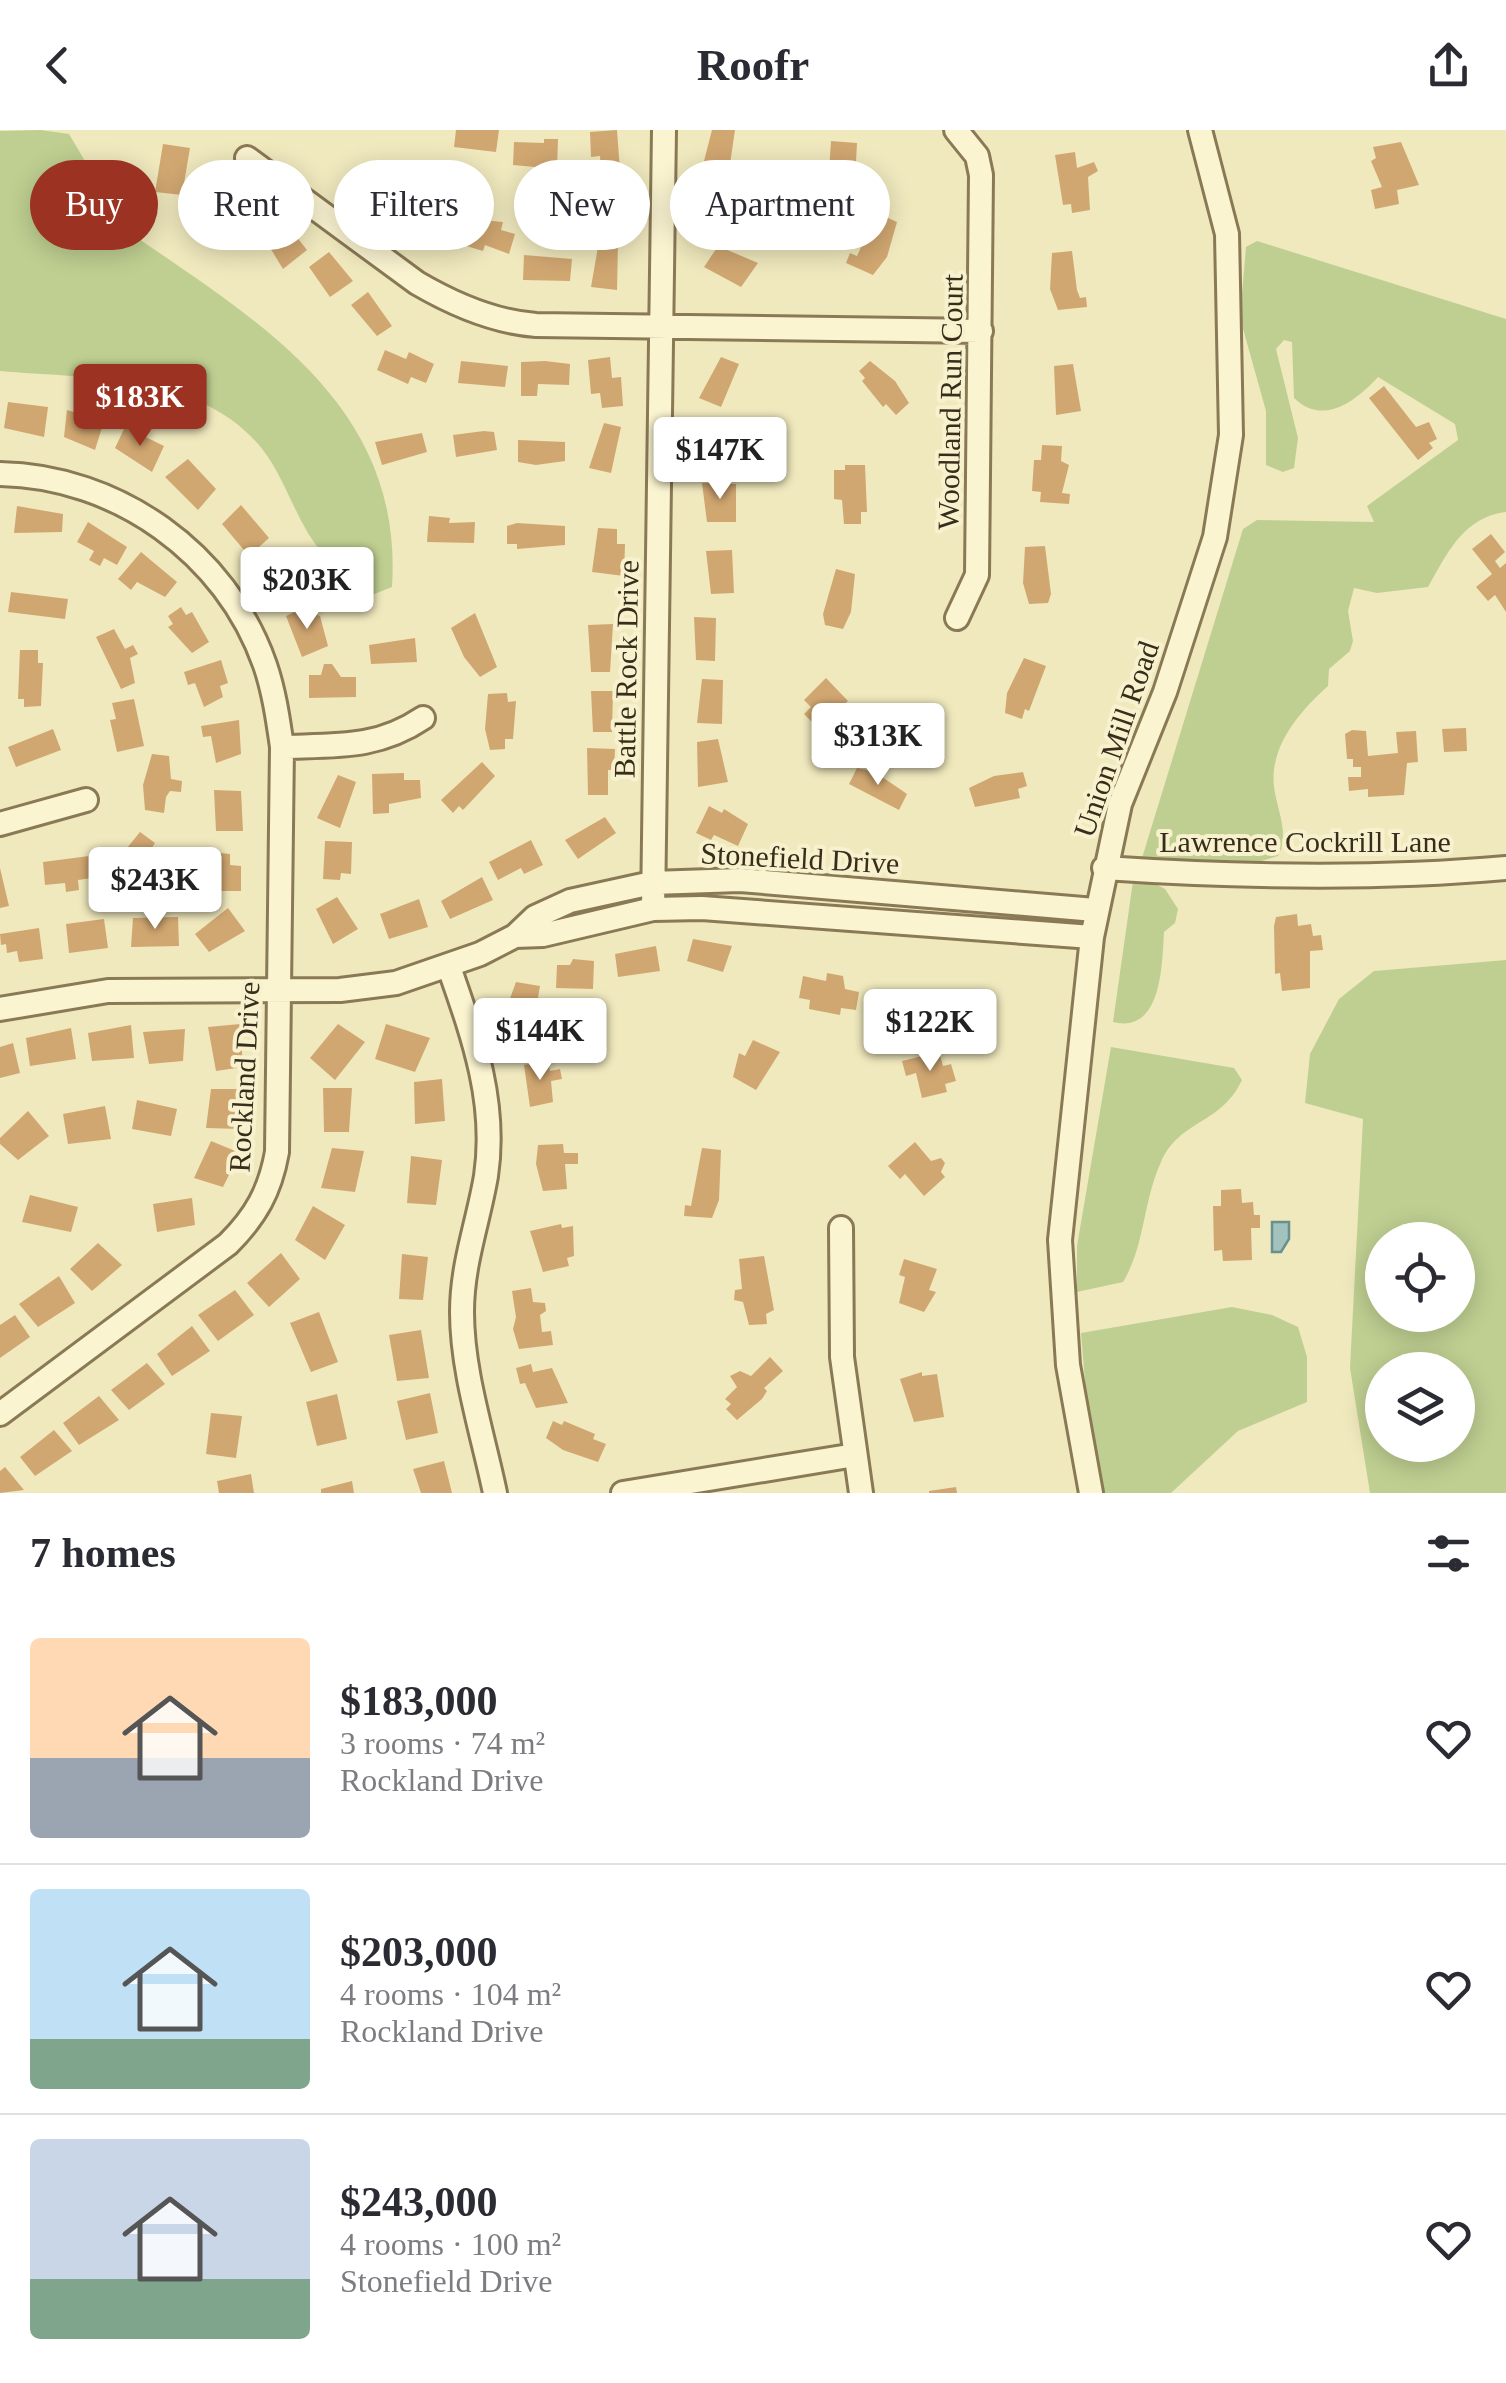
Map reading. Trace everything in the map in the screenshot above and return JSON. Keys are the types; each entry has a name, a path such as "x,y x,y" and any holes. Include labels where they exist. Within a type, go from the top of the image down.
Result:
{"street":[{"name":"Battle Rock Drive","path":"653,909 664,130"},
{"name":"Woodland Run Court","path":"956,130 977,156 980,168 981,331 977,574 956,618"},
{"name":"Union Mill Road","path":"1091,1493 1068,1365 1060,1240 1095,910 1120,804 1198,596 1228,471 1233,382 1231,276 1222,200 1200,130"},
{"path":"247,158 416,283 446,300 524,324 981,331"},
{"name":"Rockland Drive","path":"0,474 51,478 99,493 148,518 196,557 218,582 253,636 274,699 282,748 277,1152 269,1187 258,1209 228,1244 0,1414"},
{"path":"282,748 380,740 396,736 423,718"},
{"path":"0,824 86,800"},
{"name":"Lawrence Cockrill Lane","path":"1104,868 1300,876 1506,868"},
{"name":"Stonefield Drive","path":"0,1009 108,990 375,987 449,967 515,936 535,917 570,901 652,883 740,880 1095,910"},
{"name":"Stonefield Drive","path":"515,936 543,936 653,909 742,908 1092,937"},
{"path":"449,967 479,1054 488,1116 486,1178 466,1260 462,1317 495,1493"},
{"path":"841,1228 842,1356 861,1493"},
{"path":"623,1493 855,1454"}],"green space":[{"path":"0,131 69,134 84,160 30,160 30,250 155,250 225,298 313,374 348,418 374,467 389,523 392,587 372,595 338,568 312,539 263,450 238,425 209,406 177,393 107,379 0,371"},
{"path":"1257,241 1506,319 1506,512 1491,515 1467,529 1428,587 1377,593 1354,588 1348,611 1353,641 1350,651 1329,669 1328,686 1289,730 1277,757 1274,787 1283,831 1278,856 1249,865 1151,861 1142,858 1243,529 1257,520 1374,522 1367,506 1458,440 1455,424 1378,377 1338,407 1316,410 1305,406 1294,398 1292,342 1284,340 1276,349 1298,438 1294,468 1283,472 1266,465 1266,411 1240,318 1246,247"},
{"path":"1148,880 1165,889 1178,909 1175,923 1164,932 1160,978 1150,1007 1141,1018 1129,1023 1113,1022 1133,881"},
{"path":"1506,960 1506,1493 1370,1493 1365,1462 1475,1462 1475,1352 1365,1352 1365,1462 1350,1368 1363,1119 1305,1103 1310,1054 1339,999 1374,971"},
{"path":"1111,1047 1234,1068 1242,1080 1223,1106 1169,1148 1155,1177 1136,1254 1123,1282 1077,1292 1077,1246"},
{"path":"1232,1307 1272,1315 1298,1327 1307,1357 1307,1402 1238,1431 1171,1493 1104,1493 1086,1394 1081,1333"}],"water":[{"path":"1272,1222 1289,1222 1289,1239 1281,1252 1272,1252"}],"building":[{"path":"456,130 499,130 496,152 454,147"},
{"path":"617,130 619,160 591,157 590,132"},
{"path":"712,130 735,130 731,160 704,160"},
{"path":"544,139 558,139 557,160 514,160 513,165 514,142 544,143"},
{"path":"831,141 857,143 856,160 830,160"},
{"path":"1401,142 1419,185 1397,190 1399,204 1375,209 1371,190 1382,187 1371,161 1376,158 1373,147"},
{"path":"163,144 190,148 188,160 178,160 178,195 158,192"},
{"path":"1075,152 1077,168 1094,162 1098,171 1088,177 1090,210 1072,213 1071,204 1063,205 1055,155"},
{"path":"890,219 897,222 890,246"},
{"path":"494,221 503,222 501,230 514,234 509,254 494,248"},
{"path":"271,250 307,250 283,269"},
{"path":"597,250 618,250 617,290 591,287"},
{"path":"715,250 727,250 758,263 741,287 704,267"},
{"path":"860,250 889,250 873,275 846,263 850,253 857,256"},
{"path":"1072,251 1077,290 1080,298 1086,297 1087,307 1058,310 1050,289 1052,253"},
{"path":"329,252 353,281 330,297 309,267"},
{"path":"524,255 572,259 570,281 523,280"},
{"path":"368,292 392,326 377,336 351,305"},
{"path":"385,350 406,359 409,352 434,364 426,383 411,377 408,384 377,370"},
{"path":"610,357 612,378 621,377 623,406 602,408 600,393 591,394 588,360"},
{"path":"721,357 739,364 721,407 699,398"},
{"path":"461,361 508,366 505,387 458,383"},
{"path":"870,361 895,381 909,403 896,415 886,404 883,407 862,381 865,378 859,371"},
{"path":"521,362 570,364 569,385 538,384 537,396 521,396"},
{"path":"1073,364 1081,411 1056,415 1054,366"},
{"path":"1384,386 1416,427 1429,422 1437,439 1429,443 1433,448 1418,460 1369,398"},
{"path":"8,402 48,407 44,437 4,428"},
{"path":"67,410 104,421 95,450 64,437"},
{"path":"725,422 736,463 714,469 700,428"},
{"path":"604,423 621,427 611,473 589,468"},
{"path":"125,427 164,446 152,472 115,448"},
{"path":"494,432 497,450 456,457 453,435"},
{"path":"422,433 427,452 382,465 375,442"},
{"path":"518,440 565,442 565,461 536,465 518,462"},
{"path":"1042,445 1062,446 1061,461 1069,465 1062,493 1070,494 1069,504 1040,502 1041,492 1032,491 1034,460 1041,460"},
{"path":"188,459 216,489 198,510 165,477"},
{"path":"845,465 865,465 867,512 861,512 861,524 844,524 842,500 834,499 834,470 845,470"},
{"path":"702,483 736,484 736,522 707,522"},
{"path":"241,505 269,538 249,556 222,524"},
{"path":"17,506 63,514 62,532 14,533"},
{"path":"429,516 450,518 449,523 475,522 474,543 427,542"},
{"path":"88,522 127,547 117,565 104,558 100,566 89,560 94,551 77,542"},
{"path":"507,526 565,526 565,545 517,549 517,544 507,544"},
{"path":"598,528 617,529 617,544 625,544 624,576 592,572"},
{"path":"1491,534 1505,552 1495,561 1500,568 1506,563 1506,612 1495,595 1488,601 1476,587 1492,574 1472,549"},
{"path":"1045,546 1051,594 1048,603 1029,604 1023,583 1025,547"},
{"path":"732,550 734,593 711,594 706,551"},
{"path":"141,552 177,582 165,597 137,582 131,590 118,579"},
{"path":"286,555 306,583 280,600 267,581 275,574 270,566"},
{"path":"836,569 855,574 851,612 843,629 825,625 823,614"},
{"path":"11,592 68,599 65,619 8,612"},
{"path":"181,607 186,615 192,612 209,642 192,653 168,627 173,624 168,616"},
{"path":"301,609 320,616 328,646 302,657 286,616"},
{"path":"475,613 497,667 480,677 464,657 451,628"},
{"path":"694,617 716,618 715,661 696,660"},
{"path":"613,624 610,672 591,672 588,625"},
{"path":"114,629 125,649 133,645 138,654 130,658 135,683 121,689 96,637"},
{"path":"415,638 417,662 371,664 369,645"},
{"path":"20,650 38,650 38,663 43,663 41,706 24,707 24,699 18,699"},
{"path":"1024,658 1046,666 1029,711 1025,709 1022,719 1005,713 1007,693"},
{"path":"221,660 228,683 220,686 223,697 204,707 195,683 188,685 184,672"},
{"path":"324,664 332,664 341,677 356,677 356,697 309,698 309,675 321,675"},
{"path":"826,678 848,701 842,706 853,718 840,731 829,719 821,716 813,723 804,714 811,707 804,700"},
{"path":"702,679 723,680 722,724 697,723"},
{"path":"591,691 613,691 612,732 593,732"},
{"path":"507,693 508,702 516,701 513,739 505,739 505,749 490,750 485,729 488,694"},
{"path":"134,699 144,746 117,752 110,720 116,719 112,703"},
{"path":"239,720 241,754 216,763 211,736 203,737 201,726"},
{"path":"1466,728 1467,751 1444,752 1442,729"},
{"path":"53,729 61,750 16,767 8,747"},
{"path":"1366,731 1368,756 1398,753 1396,732 1416,731 1418,762 1407,763 1404,795 1368,797 1368,789 1349,791 1348,777 1361,777 1361,767 1353,767 1353,759 1347,759 1345,734"},
{"path":"718,739 728,782 698,787 697,742"},
{"path":"587,748 615,749 614,770 608,770 608,795 588,795"},
{"path":"152,754 169,756 171,779 182,781 181,792 170,791 166,797 164,813 145,810 143,785"},
{"path":"482,762 495,776 463,810 459,806 453,813 441,800"},
{"path":"857,768 875,772 907,794 899,810 849,784"},
{"path":"1023,772 1027,786 1018,789 1020,798 975,807 969,788 994,776"},
{"path":"404,773 404,780 420,780 421,798 389,804 389,813 373,814 372,774"},
{"path":"338,775 356,782 340,828 317,818"},
{"path":"214,790 241,791 243,831 216,831"},
{"path":"709,806 722,813 724,809 748,824 738,846 714,835 711,840 696,833"},
{"path":"605,817 616,833 578,859 565,840"},
{"path":"140,832 155,843 137,871 146,877 137,890 110,869"},
{"path":"531,840 543,865 524,874 521,868 498,880 489,862"},
{"path":"325,841 352,842 351,874 341,873 340,880 323,879"},
{"path":"211,852 230,854 230,865 241,866 241,891 210,891"},
{"path":"89,856 92,878 78,880 79,890 66,892 65,883 45,885 43,862"},
{"path":"0,868 9,906 0,908"},
{"path":"482,877 493,900 450,919 441,901"},
{"path":"337,897 358,929 333,944 316,909"},
{"path":"419,899 428,927 389,939 380,914"},
{"path":"228,908 245,931 209,952 195,934"},
{"path":"1297,914 1298,926 1311,924 1313,936 1321,935 1323,950 1310,951 1310,988 1282,991 1280,973 1275,974 1274,926 1276,917"},
{"path":"178,917 179,946 131,947 133,918"},
{"path":"104,919 108,948 69,953 66,924"},
{"path":"39,928 43,959 19,962 17,951 7,953 6,944 1,945 0,934"},
{"path":"693,939 732,946 723,972 687,961"},
{"path":"656,946 660,971 618,977 615,954"},
{"path":"573,959 594,961 593,989 556,988 557,965 570,965"},
{"path":"827,973 843,976 845,989 859,992 856,1010 841,1008 840,1015 809,1009 810,1000 799,998 803,976 826,981"},
{"path":"516,982 540,986 532,1033 503,1028 506,1012 511,1013 513,1005 508,1004"},
{"path":"240,1024 243,1067 216,1071 208,1027"},
{"path":"338,1024 365,1042 335,1080 310,1058"},
{"path":"386,1024 430,1038 415,1072 375,1059"},
{"path":"131,1025 134,1058 92,1061 88,1033"},
{"path":"71,1028 76,1059 30,1066 26,1038"},
{"path":"185,1029 183,1061 149,1064 143,1032"},
{"path":"753,1040 780,1052 756,1090 733,1077 739,1053 745,1056"},
{"path":"13,1043 20,1073 0,1078 0,1047"},
{"path":"939,1052 943,1066 951,1064 956,1081 945,1084 947,1092 922,1098 916,1073 906,1076 902,1061"},
{"path":"548,1061 550,1071 560,1069 562,1079 551,1081 553,1102 530,1107 524,1065"},
{"path":"442,1079 445,1121 415,1124 414,1082"},
{"path":"323,1088 352,1088 349,1132 324,1132"},
{"path":"211,1089 239,1089 240,1129 206,1128"},
{"path":"137,1100 177,1109 171,1136 132,1129"},
{"path":"105,1106 111,1139 68,1144 63,1114"},
{"path":"28,1111 49,1136 18,1160 0,1144 0,1138"},
{"path":"211,1141 240,1153 223,1187 194,1178"},
{"path":"915,1142 931,1161 941,1158 945,1163 941,1172 945,1177 924,1196 905,1174 900,1179 888,1166"},
{"path":"563,1144 564,1153 578,1153 578,1164 565,1164 567,1189 543,1191 536,1164 538,1145"},
{"path":"332,1148 364,1151 355,1192 321,1188"},
{"path":"702,1148 721,1150 719,1200 712,1218 684,1216 685,1205 691,1206"},
{"path":"411,1156 442,1160 436,1205 407,1203"},
{"path":"1241,1189 1242,1203 1253,1202 1254,1215 1260,1215 1260,1228 1251,1228 1252,1260 1223,1261 1222,1250 1214,1251 1213,1206 1221,1206 1221,1190"},
{"path":"30,1195 78,1207 71,1232 22,1222"},
{"path":"192,1198 195,1225 157,1232 153,1204"},
{"path":"313,1206 345,1225 325,1260 295,1240"},
{"path":"561,1224 562,1228 573,1226 574,1256 567,1258 569,1266 543,1272 530,1231"},
{"path":"98,1243 122,1265 92,1291 70,1269"},
{"path":"281,1253 300,1279 269,1307 247,1283"},
{"path":"402,1254 428,1257 423,1300 399,1299"},
{"path":"764,1256 774,1310 766,1314 767,1324 749,1325 743,1302 734,1300 735,1290 742,1289 739,1259"},
{"path":"904,1259 937,1269 929,1290 936,1292 924,1312 899,1303 905,1277 899,1275"},
{"path":"59,1276 75,1303 38,1327 19,1304"},
{"path":"531,1288 533,1302 545,1303 546,1311 540,1315 542,1332 551,1331 553,1345 519,1349 513,1329 516,1317 512,1291"},
{"path":"235,1290 254,1315 218,1341 198,1315"},
{"path":"319,1312 338,1362 311,1372 290,1323"},
{"path":"15,1315 30,1337 0,1358 0,1325"},
{"path":"192,1326 210,1351 172,1376 157,1354"},
{"path":"421,1330 429,1378 397,1381 389,1335"},
{"path":"770,1357 783,1371 764,1388 767,1391 762,1399 737,1420 726,1409 731,1404 725,1399 737,1387 730,1376 740,1371 751,1376"},
{"path":"147,1363 165,1384 129,1410 111,1390"},
{"path":"531,1364 533,1372 552,1368 568,1403 536,1408 525,1383 520,1384 516,1368"},
{"path":"922,1372 922,1376 937,1374 944,1417 914,1422 900,1379"},
{"path":"430,1393 438,1433 406,1440 397,1401"},
{"path":"337,1394 347,1439 317,1446 306,1402"},
{"path":"99,1396 119,1420 79,1445 63,1423"},
{"path":"211,1413 242,1416 236,1458 206,1454"},
{"path":"553,1421 562,1425 564,1421 595,1434 593,1439 606,1444 598,1462 563,1450 546,1438"},
{"path":"54,1430 72,1451 35,1476 20,1457"},
{"path":"444,1461 452,1493 421,1493 413,1469"},
{"path":"5,1467 24,1490 0,1493 0,1471"},
{"path":"251,1474 254,1493 219,1493 217,1481"},
{"path":"352,1481 354,1493 321,1493 321,1489"},
{"path":"956,1487 957,1493 929,1493 929,1491"}]}
